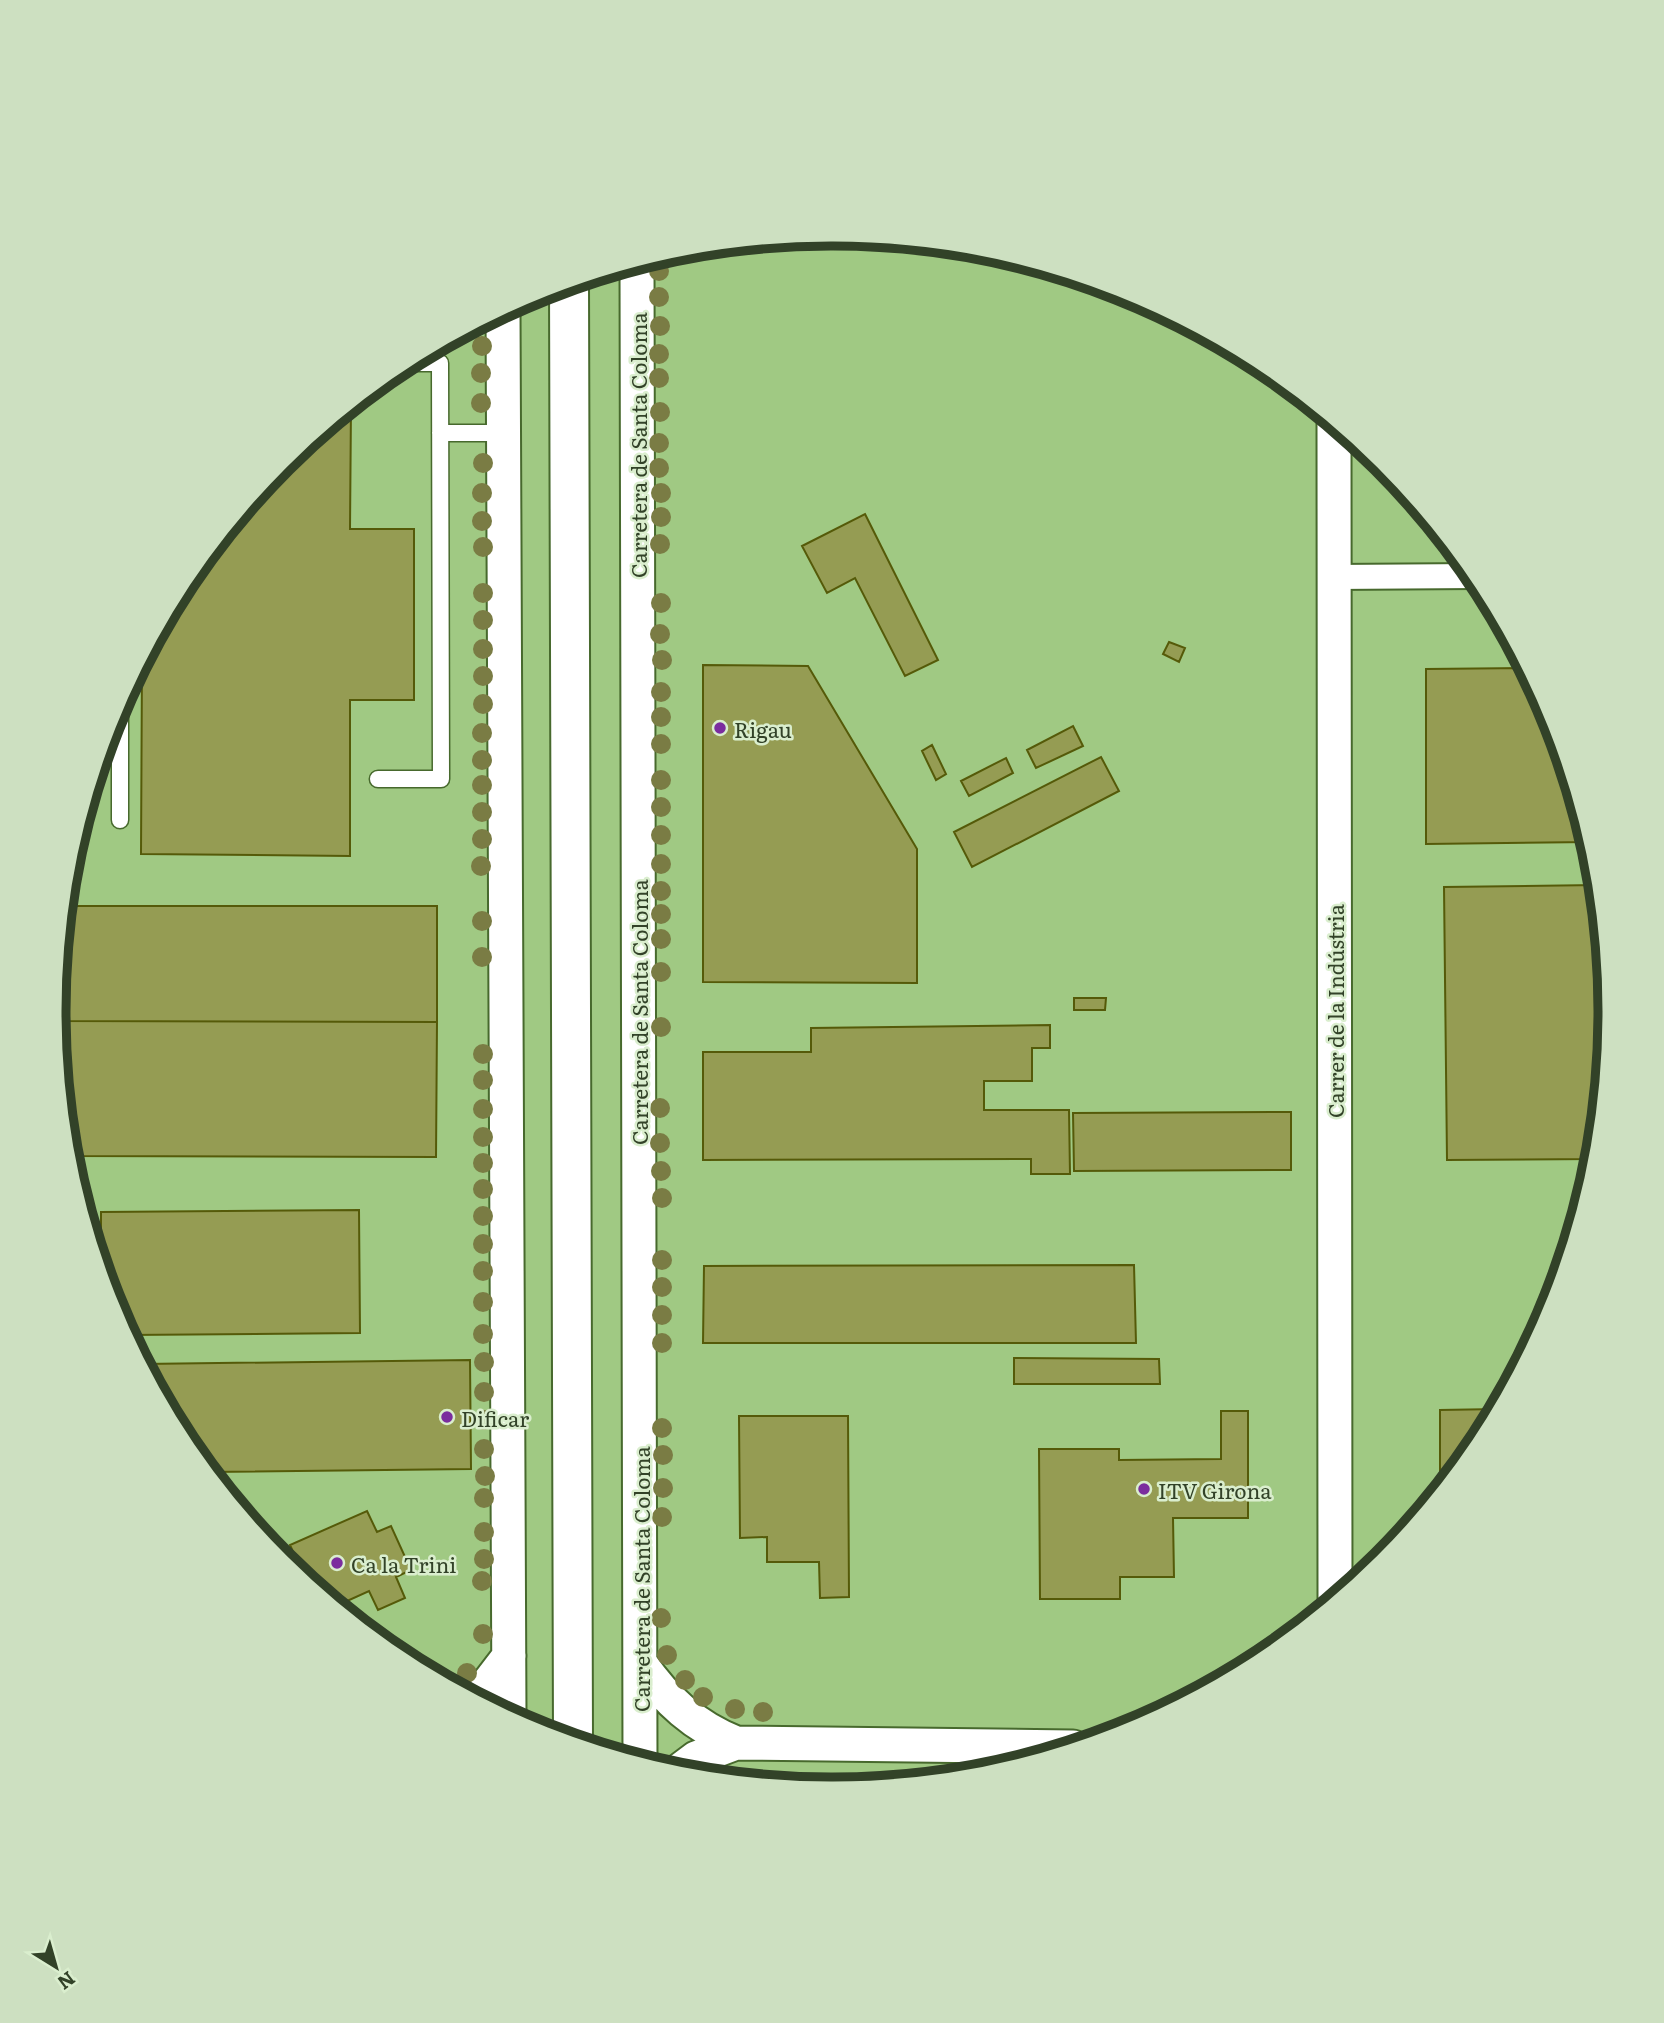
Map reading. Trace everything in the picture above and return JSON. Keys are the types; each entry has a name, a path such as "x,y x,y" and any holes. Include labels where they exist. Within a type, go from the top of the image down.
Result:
{"street":[{"name":"Carretera de Santa Coloma","path":"637,271 640,1752"},
{"path":"569,293 573,1731"},
{"path":"503,320 509,1705"},
{"name":"Carrer de la Indústria","path":"1334,433 1335,1589"},
{"path":"1333,577 1461,576"},
{"path":"482,1692 509,1656"},
{"path":"641,1664 677,1708 715,1734 736,1743"},
{"path":"689,1763 736,1743 1044,1747"}],"lane":[{"path":"377,779 441,779 440,363 426,363"},
{"path":"440,433 503,433"},
{"path":"120,732 120,820"}],"shaded area":[{"path":"832,246 932,253 1030,272 1078,287 1125,304 1215,349 1298,404 1337,436 1408,507 1439,545 1495,629 1519,673 1557,765 1571,813 1583,862 1596,961 1598,1012 1591,1111 1583,1161 1557,1258 1519,1350 1495,1394 1439,1478 1408,1516 1337,1587 1298,1619 1257,1648 1171,1698 1125,1719 1030,1751 932,1770 882,1775 832,1777 732,1770 634,1751 586,1736 539,1719 449,1674 366,1619 327,1587 256,1516 225,1478 169,1394 145,1350 107,1258 93,1210 81,1161 68,1062 66,1012 73,912 81,862 107,765 145,673 169,629 225,545 256,507 327,436 366,404 407,375 493,325 539,304 634,272 732,253 782,248"}],"building":[{"path":"351,416 350,529 414,529 414,700 350,700 350,856 141,854 142,680 145,673 169,629 225,545 291,470"},
{"path":"865,514 938,660 905,676 855,578 827,593 802,546"},
{"path":"1169,642 1185,648 1179,662 1163,654"},
{"path":"703,665 808,666 917,849 917,983 703,982"},
{"path":"1516,668 1557,765 1578,842 1426,844 1426,669"},
{"path":"1073,726 1083,746 1036,768 1027,750"},
{"path":"932,745 946,774 936,780 922,751"},
{"path":"1101,757 1119,791 972,867 954,832"},
{"path":"1006,758 1013,773 969,796 961,781"},
{"path":"1587,885 1596,961 1598,1012 1596,1062 1583,1159 1447,1160 1444,887"},
{"path":"74,906 437,906 437,1022 66,1021 68,961"},
{"path":"1074,998 1106,998 1105,1010 1074,1010"},
{"path":"66,1021 437,1022 436,1157 80,1156 73,1111"},
{"path":"1050,1025 1050,1048 1032,1048 1032,1081 984,1081 984,1110 1069,1110 1070,1174 1031,1174 1031,1159 703,1160 703,1052 811,1052 811,1028"},
{"path":"1291,1112 1291,1170 1074,1171 1073,1113"},
{"path":"359,1210 360,1333 138,1335 107,1258 101,1237 101,1212"},
{"path":"1134,1265 1136,1343 703,1343 704,1266"},
{"path":"1014,1358 1159,1359 1160,1384 1014,1384"},
{"path":"470,1360 471,1469 221,1472 196,1437 153,1364"},
{"path":"1485,1409 1440,1477 1440,1410"},
{"name":"ITV Girona","path":"1221,1411 1248,1411 1248,1518 1173,1518 1174,1577 1120,1577 1120,1599 1040,1599 1039,1449 1119,1449 1119,1460 1221,1459"},
{"path":"739,1416 848,1416 849,1597 820,1598 819,1562 767,1562 767,1537 740,1538"},
{"path":"367,1511 377,1532 391,1526 411,1570 396,1577 405,1598 378,1610 369,1591 345,1602 293,1555 290,1545"}],"place":[{"name":"Rigau","path":"720,728"},
{"name":"Dificar","path":"447,1417"},
{"name":"ITV Girona","path":"1144,1489"},
{"name":"Ca la Trini","path":"337,1563"}]}
